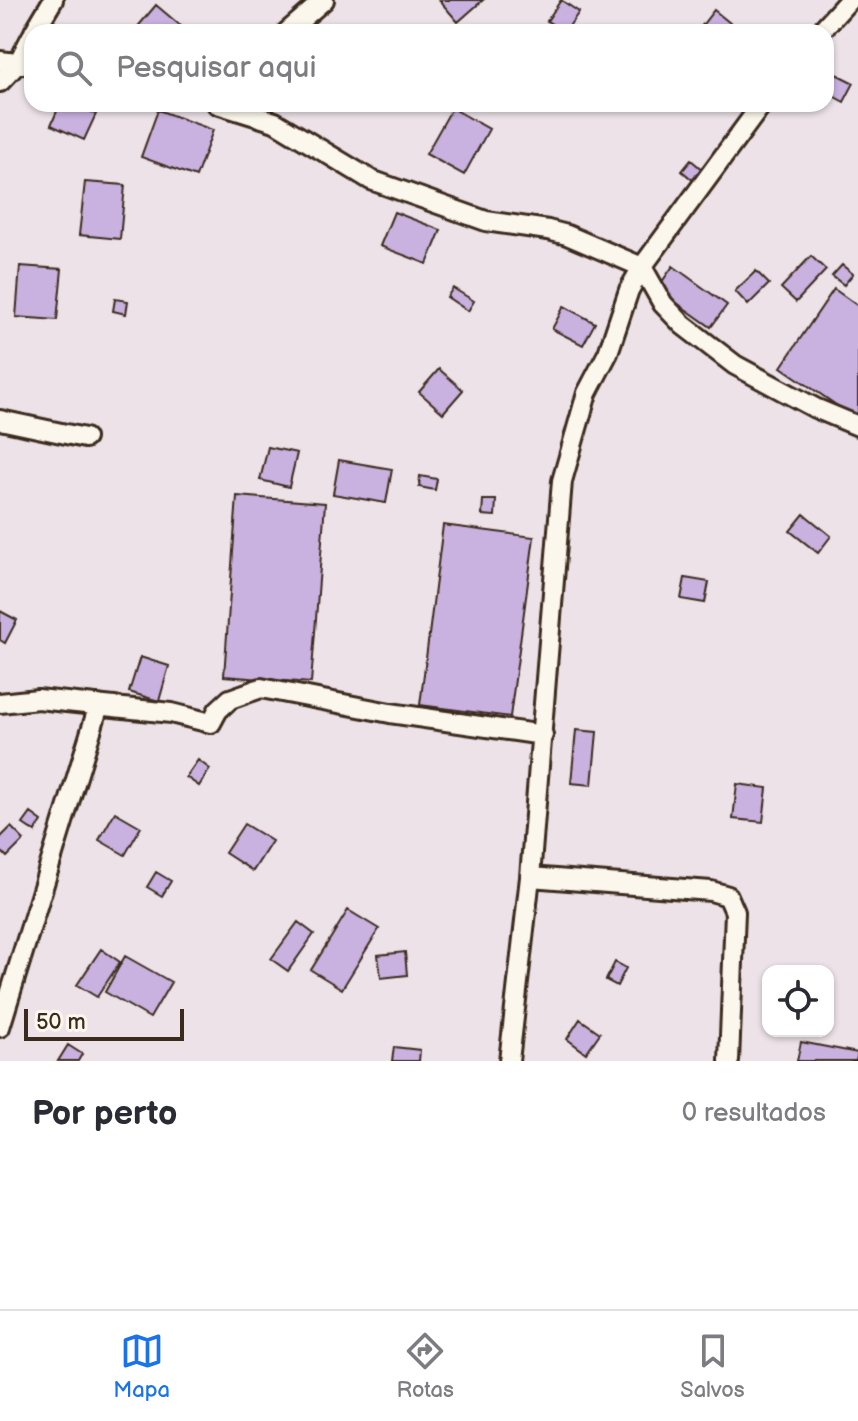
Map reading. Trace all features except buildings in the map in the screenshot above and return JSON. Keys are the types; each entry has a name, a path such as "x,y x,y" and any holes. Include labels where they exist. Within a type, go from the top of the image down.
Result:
{"street":[{"path":"39,24 53,0"},
{"path":"296,24 324,0"},
{"path":"827,24 849,0"},
{"path":"0,82 17,63"},
{"path":"243,112 275,122 371,180 486,221 567,235 642,267 663,304 683,325 735,365 815,408 858,426"},
{"path":"509,1061 530,877 562,481 567,457 587,393 608,353 629,290 642,267 756,112"},
{"path":"0,420 85,438"},
{"path":"0,703 38,699 171,713 211,723 218,710 230,699 261,688 390,713 543,735"},
{"path":"0,1027 99,705"},
{"path":"530,877 711,891 728,896 735,912 729,1061"}]}
